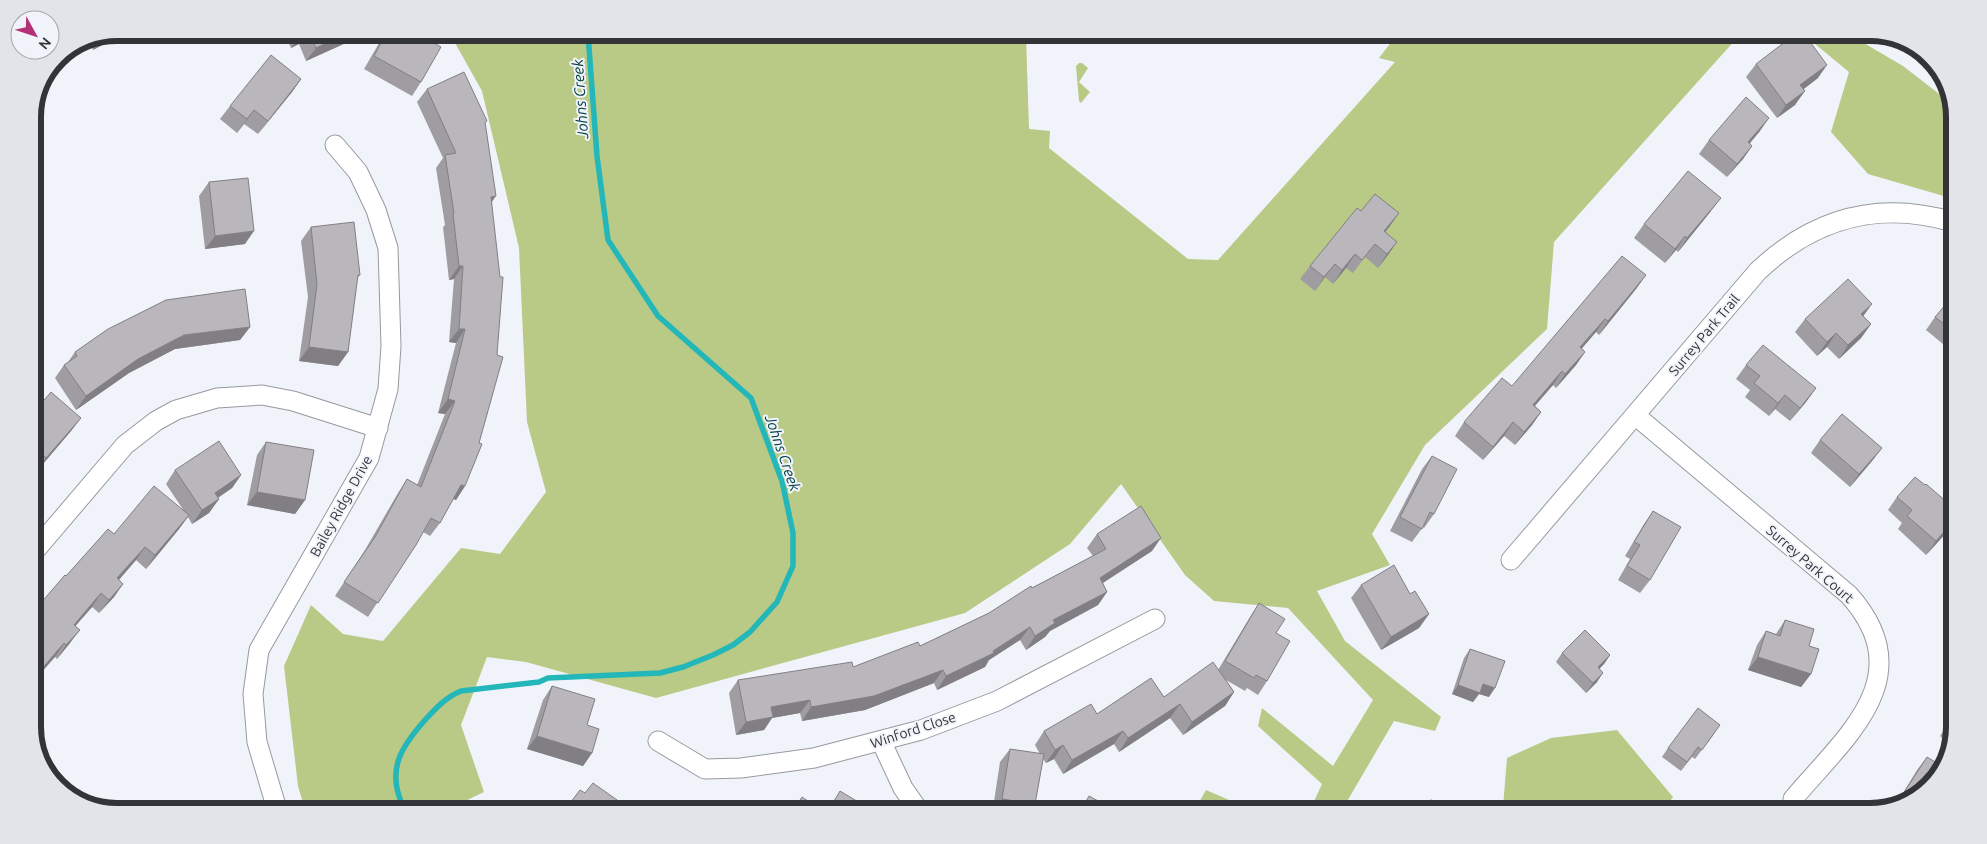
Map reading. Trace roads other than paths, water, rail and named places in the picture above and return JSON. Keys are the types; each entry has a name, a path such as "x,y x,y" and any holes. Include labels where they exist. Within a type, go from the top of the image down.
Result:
{"street":[{"name":"Bailey Ridge Drive","path":"275,803 257,742 253,694 259,650 369,458 388,389 391,346 388,248 376,210 358,172 335,145"},
{"name":"Surrey Park Trail","path":"1511,560 1758,271 1777,254 1798,239 1832,222 1873,213 1911,213 1946,220"},
{"path":"41,544 125,445 156,420 176,410 217,398 262,395 293,400 378,428"},
{"name":"Surrey Park Court","path":"1635,415 1849,595 1862,610 1872,629 1878,648 1879,667 1876,686 1870,704 1858,723 1793,799"},
{"name":"Winford Close","path":"658,741 705,769 741,768 814,758 921,730 997,701 1155,619"},
{"path":"881,741 903,788 914,803"}],"waterway":[{"name":"Johns Creek","path":"402,803 398,793 396,770 403,750 416,730 437,707 451,696 461,691 539,682 548,678 660,673 683,667 733,645 750,632 777,602 793,566 793,533 782,481 751,398 658,316 608,240 597,156 589,41"}]}
